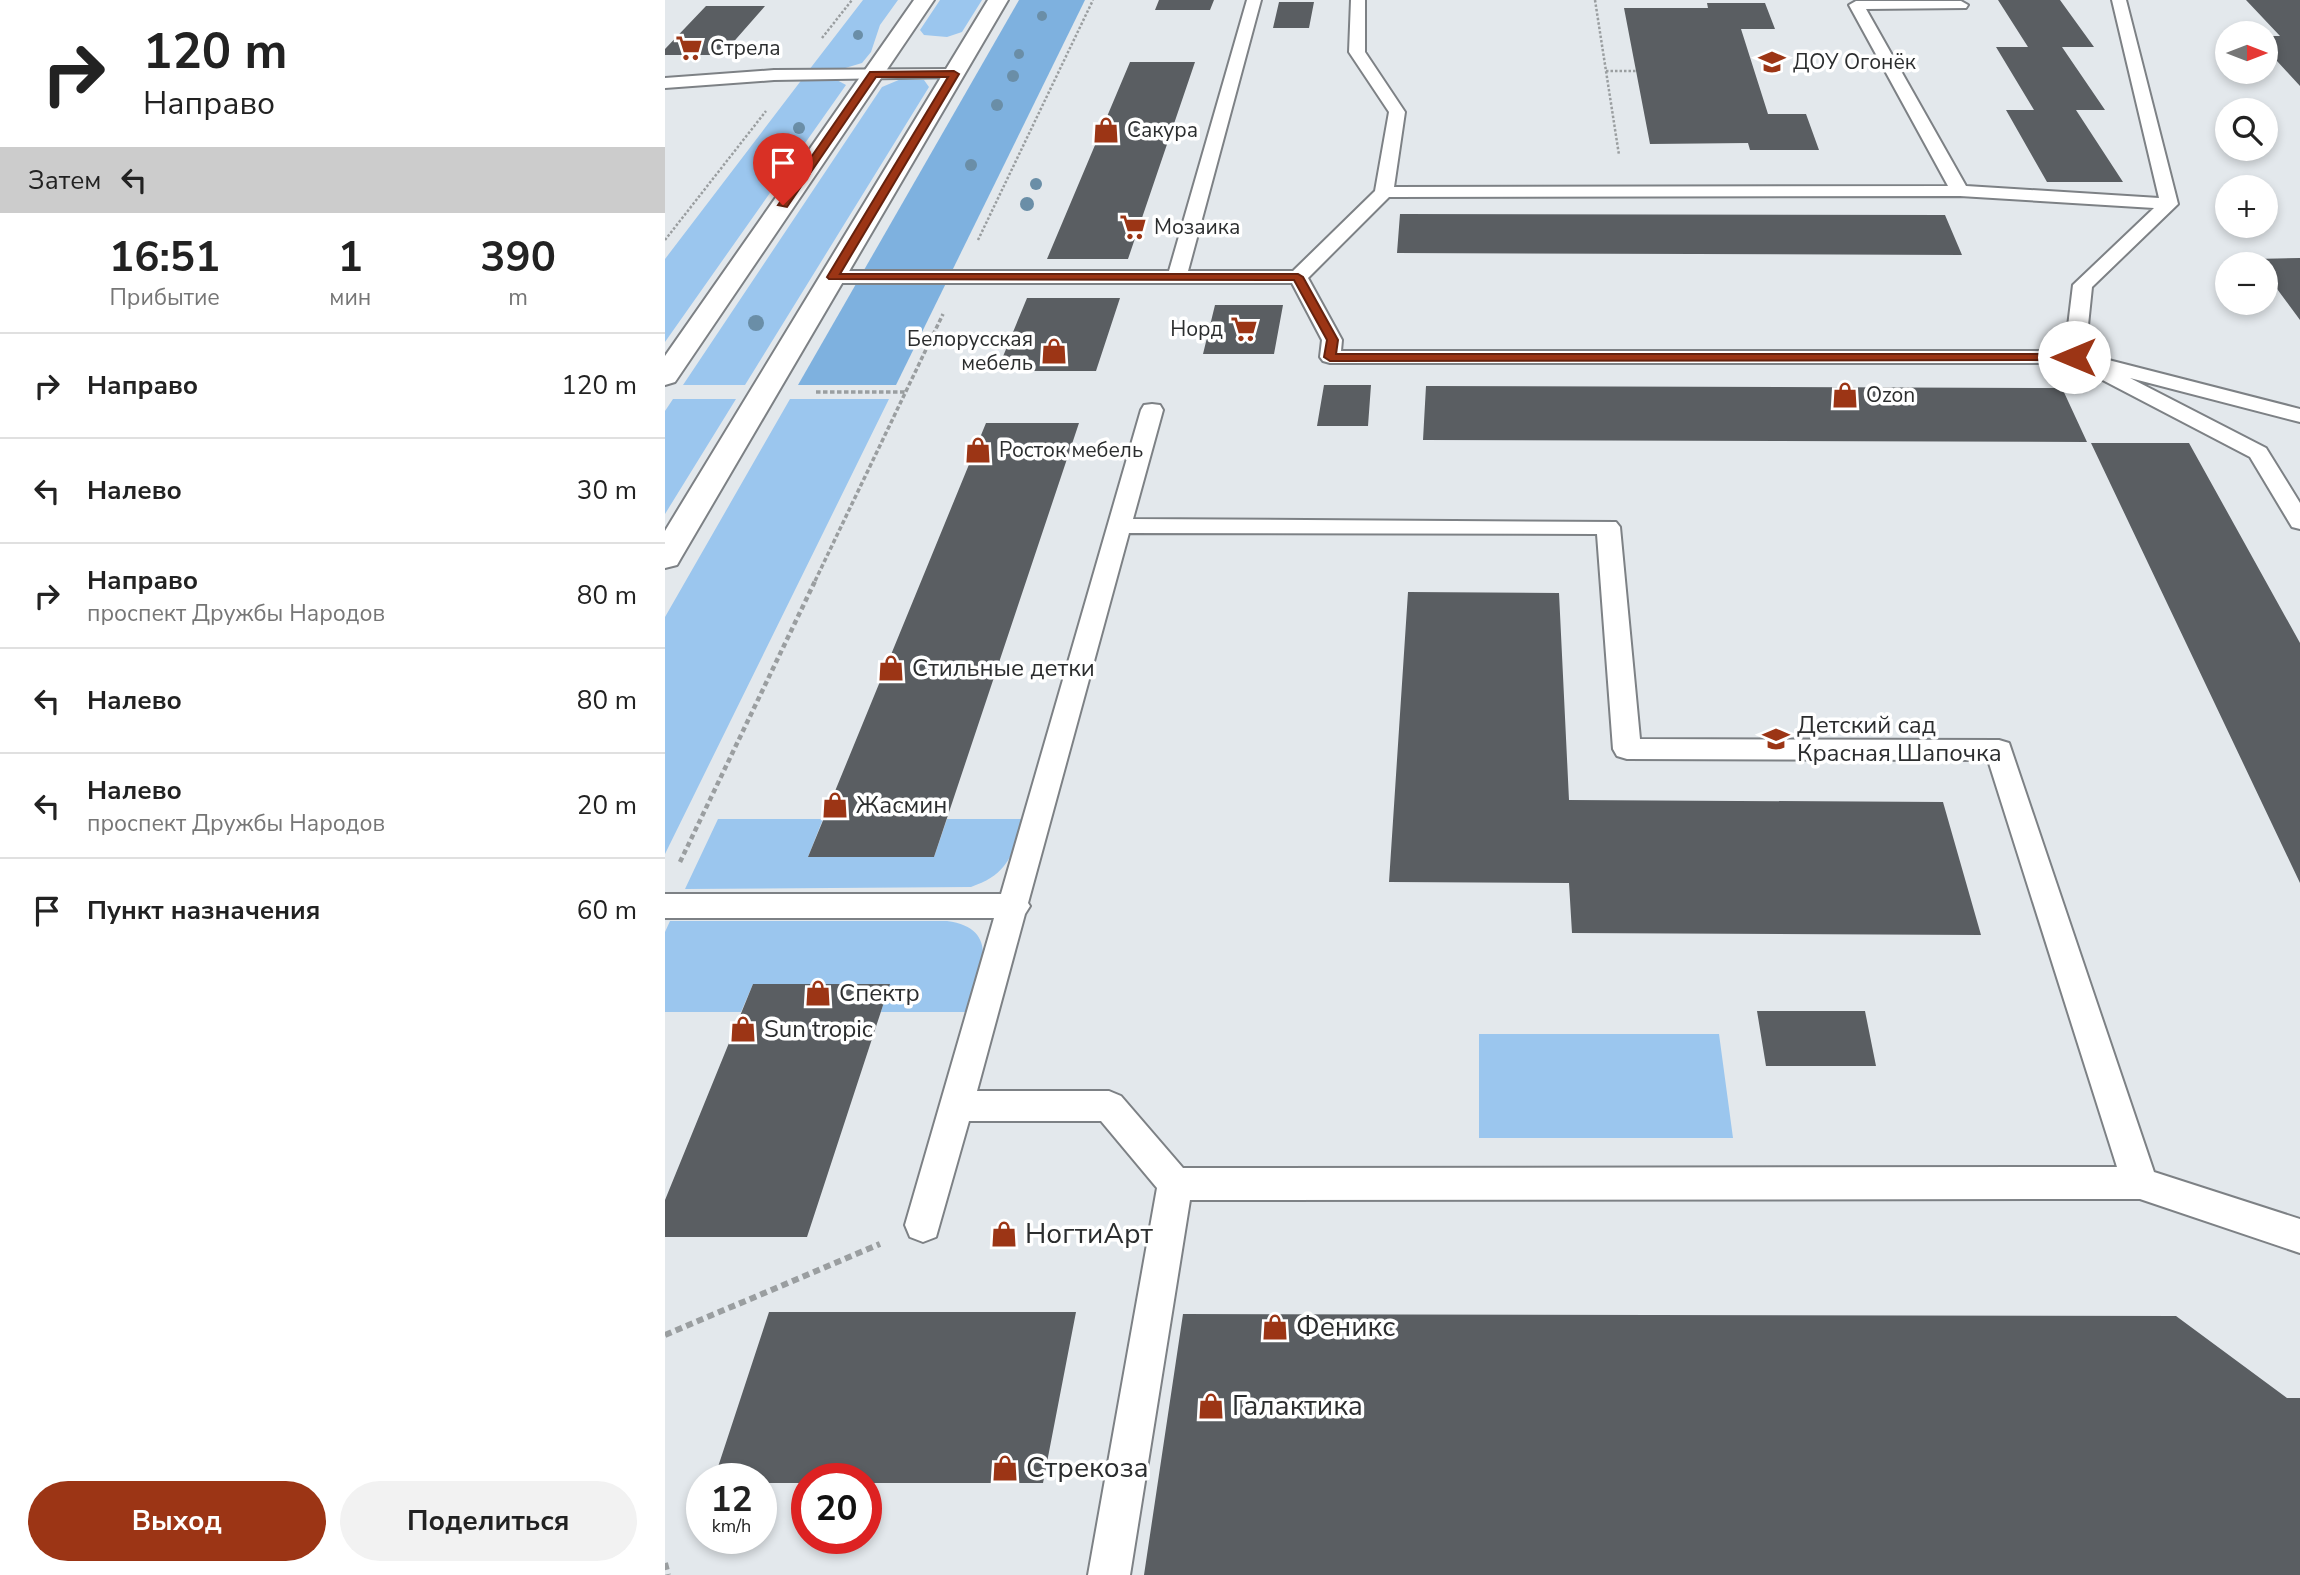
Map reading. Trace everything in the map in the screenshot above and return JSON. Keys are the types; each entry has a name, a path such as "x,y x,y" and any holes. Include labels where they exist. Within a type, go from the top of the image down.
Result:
{"street":[{"path":"665,376 924,0"},
{"path":"665,558 999,0"}],"lane":[{"path":"1177,277 1254,0"},
{"path":"833,277 1298,277 1384,192 1397,112 1357,52 1358,0"},
{"path":"2119,0 2169,204"},
{"path":"1960,191 1856,5 1961,5"},
{"path":"665,83 795,74 954,74"},
{"path":"1384,192 1960,191 2169,204"},
{"path":"2074,357 2083,285 2169,204"},
{"path":"1298,277 1332,340 1330,357 2074,357 2300,416"},
{"path":"2074,357 2258,453 2300,522"},
{"path":"923,1225 1153,410"},
{"path":"1120,526 1608,527 1627,749 1999,750 2140,1184"},
{"path":"665,906 1015,905"},
{"path":"958,1106 1109,1106 1175,1184 2140,1184 2300,1236"},
{"path":"1109,1575 1175,1184"}],"path":[{"path":"665,240 852,0"},
{"path":"677,869 1093,0"},
{"path":"1595,0 1625,191"},
{"path":"1606,71 1636,71"},
{"path":"808,392 905,392"},
{"path":"665,1335 923,1225"},
{"path":"665,1563 668,1575"}],"shaded area":[{"path":"863,0 898,0 880,25 871,52 862,63 842,69 809,70"},
{"path":"940,0 982,0 962,32 947,37 924,35 920,30"},
{"path":"1019,0 1085,0 896,385 798,385"},
{"path":"803,78 835,79 846,85 665,342 665,259"},
{"path":"901,79 924,80 929,87 745,385 683,385 882,87"},
{"path":"673,399 736,399 665,514 665,411"},
{"path":"790,399 889,399 665,854 665,617"},
{"path":"718,819 823,819 808,857 934,857 947,819 1023,819 1016,843 1002,869 984,882 971,887 685,889"},
{"path":"670,921 947,921 965,926 976,933 982,944 983,956 968,1012 881,1012 889,984 753,984 741,1012 665,1012 665,932"},
{"path":"1479,1034 1719,1034 1733,1138 1479,1138"}],"building":[{"path":"1159,0 1214,0 1210,10 1155,10"},
{"path":"1998,0 2060,0 2094,47 2062,47 2105,110 2076,110 2123,182 2047,182 2006,110 2034,110 1996,47 2028,47"},
{"path":"2246,0 2300,0 2300,86 2279,63 2279,21 2266,21"},
{"path":"1279,2 1314,2 1309,28 1273,28"},
{"path":"1707,3 1765,3 1775,29 1741,29 1768,114 1806,114 1819,150 1750,150 1748,143 1650,144 1624,8 1708,8"},
{"path":"706,6 765,6 722,55 665,55 665,49"},
{"path":"1130,62 1195,62 1128,259 1047,259"},
{"path":"1400,214 1945,215 1962,255 1397,253"},
{"path":"2278,258 2300,258 2300,320 2278,290"},
{"name":"Белорусская мебель","path":"1027,298 1120,298 1096,371 997,371"},
{"name":"Норд","path":"1215,305 1283,305 1274,354 1203,354"},
{"path":"1324,385 1371,385 1368,426 1317,426"},
{"path":"1426,386 2062,388 2087,442 1423,440"},
{"path":"986,423 1079,423 934,857 808,857"},
{"path":"2091,443 2189,443 2300,643 2300,883"},
{"path":"1408,592 1559,593 1569,800 1943,802 1981,935 1572,933 1569,883 1389,882"},
{"path":"753,984 890,984 807,1237 665,1237 665,1200"},
{"path":"1757,1011 1865,1011 1876,1066 1766,1066"},
{"path":"769,1312 1076,1312 1043,1483 882,1483 882,1463 791,1463 791,1483 777,1483 777,1463 719,1463"},
{"path":"1183,1314 2176,1316 2287,1398 2300,1398 2300,1575 1144,1575"}],"place":[{"name":"Стрела","path":"689,48"},
{"name":"ДОУ Огонёк","path":"1772,62"},
{"name":"Сакура","path":"1106,130"},
{"name":"Мозаика","path":"1133,227"},
{"name":"Норд","path":"1244,329"},
{"name":"Белорусская мебель","path":"1054,351"},
{"name":"Ozon","path":"1845,395"},
{"name":"Росток мебель","path":"978,450"},
{"name":"Стильные детки","path":"891,668"},
{"name":"Детский сад Красная Шапочка","path":"1776,739"},
{"name":"Жасмин","path":"835,805"},
{"name":"Спектр","path":"818,993"},
{"name":"Sun tropic","path":"743,1029"},
{"name":"НогтиАрт","path":"1004,1234"},
{"name":"Феникс","path":"1275,1327"},
{"name":"Галактика","path":"1211,1406"},
{"name":"Стрекоза","path":"1005,1468"}],"route":[{"path":"783,205 873,74 954,74 833,277 1298,277 1332,340 1330,357 2074,357"}]}
